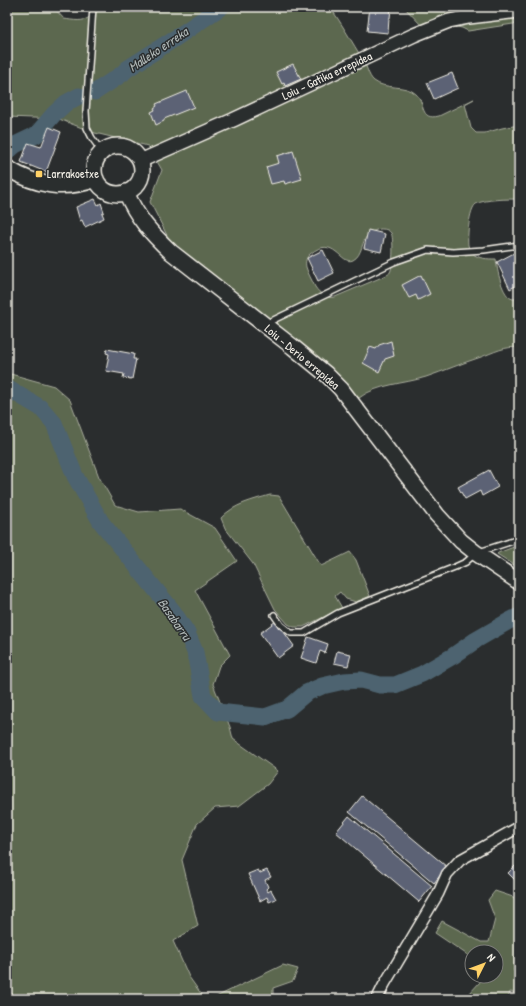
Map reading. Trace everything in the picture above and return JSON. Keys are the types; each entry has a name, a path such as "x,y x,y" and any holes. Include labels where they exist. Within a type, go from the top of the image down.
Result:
{"main road":[{"path":"123,146 131,149 140,161 142,173 140,180 137,185 126,192 119,194 105,190 96,179 94,172 97,158 108,148 123,146"},
{"path":"7,170 35,182 49,185 74,185 96,179"},
{"name":"Loiu - Derio errepidea","path":"126,192 140,219 156,238 171,252 264,324 326,374 341,389 437,515 461,541 519,582"}],"street":[{"name":"Loiu - Gatika errepidea","path":"140,161 414,35 449,21 519,11"},
{"path":"376,999 438,894 447,874 460,860 519,827"}],"lane":[{"path":"93,7 86,110 87,128 102,152"},
{"path":"264,324 394,262 428,250 453,252 484,250 519,245"},
{"path":"274,616 281,625 291,633 304,633 338,613 455,568 466,562 476,553 519,540"}],"green space":[{"path":"7,7 54,7 64,19 85,20 95,7 330,7 366,65 372,79 379,84 412,91 419,98 428,116 439,116 474,99 465,104 471,128 476,133 485,133 519,125 519,199 490,200 476,204 470,217 468,245 474,255 483,258 496,259 503,288 509,297 513,299 519,298 519,348 514,347 500,350 426,377 382,387 366,393 359,398 296,341 171,243 150,202 162,170 148,146 95,133 59,119 7,117","holes":["381,229 389,231 392,236 392,263 389,274 335,297 326,297 319,292 315,287 306,267 306,260 309,255 318,249 325,247 331,249 349,261 353,260 359,255 366,237 373,231"]},
{"path":"404,7 519,7 519,25 513,24 468,31 457,27 439,32 423,27"},
{"path":"7,373 54,386 70,400 99,477 115,505 139,512 180,509 215,528 237,561 195,590 230,655 219,666 213,684 230,727 233,739 278,771 268,784 239,806 215,808 197,824 182,860 198,926 173,941 189,977 204,998 216,997 283,965 298,969 293,981 273,988 273,999 173,999 167,995 163,999 7,999"},
{"path":"270,495 279,496 321,566 350,552 356,560 370,596 356,602 346,599 340,592 335,596 342,608 303,627 294,627 288,624 275,609 253,564 225,528 221,518 226,513 238,506"},
{"path":"519,545 519,568 497,554 498,553"},
{"path":"495,891 519,899 519,934 517,943 519,946 519,993 510,992 508,999 469,999 469,994 478,984 504,984 504,944 464,944 464,953 435,933 442,921 481,942 489,942 495,919 488,900"}],"building":[{"path":"370,7 391,8 388,33 367,31"},
{"path":"293,64 301,79 285,86 284,83 282,84 276,72"},
{"path":"452,73 458,88 434,99 427,83"},
{"path":"187,91 194,107 164,119 164,121 156,125 151,112 155,110 154,108 157,106 156,104"},
{"path":"49,127 61,132 46,172 21,162 28,143 41,147"},
{"path":"293,151 302,179 285,184 284,181 271,184 266,167 279,163 277,156"},
{"path":"95,199 98,205 101,203 104,218 85,227 82,220 80,221 76,207"},
{"path":"368,230 385,234 381,252 364,248"},
{"path":"323,250 334,273 318,281 307,258"},
{"path":"514,253 519,263 519,284 510,289 497,262"},
{"path":"421,275 430,294 418,300 416,295 409,298 402,285"},
{"path":"391,341 394,356 385,359 379,372 363,363 370,347 376,349 379,345"},
{"path":"107,349 134,354 133,359 136,359 132,379 123,378 124,374 106,371 109,354 106,353"},
{"path":"489,470 498,487 482,496 480,491 465,499 458,487"},
{"path":"276,621 294,646 278,658 260,633"},
{"path":"308,637 328,644 325,653 320,651 316,663 301,658"},
{"path":"337,651 351,654 348,666 334,663"},
{"path":"362,796 447,867 434,883 349,812"},
{"path":"349,816 432,886 419,902 336,832"},
{"path":"519,862 519,882 518,883 508,873"},
{"path":"258,870 260,873 267,870 271,877 265,880 268,887 266,889 268,892 271,890 276,899 269,902 267,897 260,901 248,874"},
{"path":"515,957 519,957 519,972 514,971"}],"waterway":[{"name":"Malleko erreka","path":"95,92 221,7"},
{"name":"Malleko erreka","path":"7,152 15,145 36,135 54,114 66,103 79,96"},
{"name":"Basabarru","path":"7,388 41,408 54,423 75,476 101,522 172,610 187,633 195,652 203,696 218,712 265,717 287,709 306,693 322,686 344,681 361,680 380,685 395,685 422,674 453,656 476,640 519,616"}],"place":[{"name":"Larrakoetxe","path":"39,174"}]}
